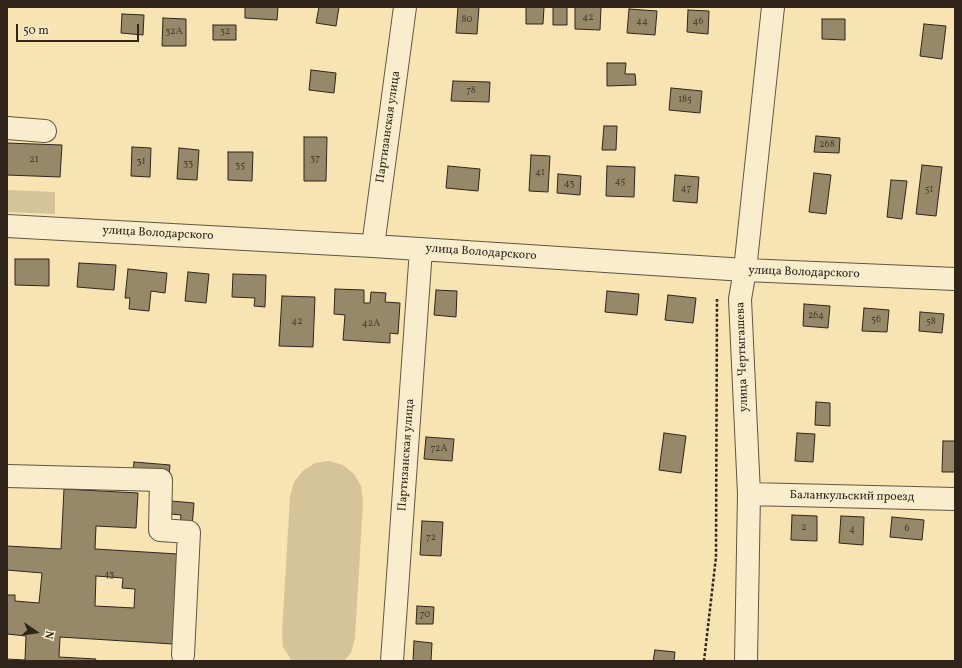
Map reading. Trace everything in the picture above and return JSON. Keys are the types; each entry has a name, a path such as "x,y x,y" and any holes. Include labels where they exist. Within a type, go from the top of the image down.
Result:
{"street":[{"name":"Партизанская улица","path":"373,246 405,7"},
{"name":"улица Чертыгашева","path":"746,661 749,494 740,299 773,7"},
{"path":"7,128 45,131"},
{"name":"улица Володарского","path":"7,226 373,246 744,270 955,279"},
{"name":"Партизанская улица","path":"392,661 421,249"},
{"path":"7,476 161,480 160,530 189,532 183,655"},
{"name":"Баланкульский проезд","path":"749,494 955,499"}],"path":[{"path":"704,661 716,557 717,299"}],"shaded area":[{"path":"7,190 55,192 55,214 7,212"},
{"path":"329,461 343,465 354,474 361,486 363,501 355,639 351,653 344,661 292,661 283,647 282,633 290,496 294,482 303,471 315,463"}],"building":[{"path":"245,7 278,7 277,20 245,18"},
{"path":"319,7 339,7 336,26 316,23"},
{"path":"458,7 479,7 477,34 456,33"},
{"path":"526,7 544,7 543,24 526,24"},
{"path":"553,7 567,7 567,25 553,25"},
{"path":"575,7 601,7 600,30 575,29"},
{"path":"629,9 657,11 655,35 627,33"},
{"path":"688,10 709,11 708,34 687,32"},
{"path":"122,14 144,15 143,35 121,33"},
{"path":"163,18 186,19 186,46 162,46"},
{"path":"822,19 845,19 845,40 822,39"},
{"path":"924,24 946,26 942,59 920,56"},
{"path":"213,25 236,25 236,40 213,40"},
{"path":"607,63 626,63 625,74 635,74 636,85 607,86"},
{"path":"311,70 336,73 334,93 309,90"},
{"path":"453,81 490,82 489,102 451,101"},
{"path":"671,88 702,91 700,113 669,110"},
{"path":"604,126 617,126 616,150 602,150"},
{"path":"816,136 840,138 839,153 814,152"},
{"path":"304,137 327,137 326,181 304,181"},
{"path":"7,143 62,145 60,177 7,175"},
{"path":"132,147 151,148 150,177 131,176"},
{"path":"179,148 199,150 197,180 177,179"},
{"path":"228,152 253,152 252,181 228,180"},
{"path":"531,155 550,156 548,192 529,191"},
{"path":"922,165 942,167 936,216 916,214"},
{"path":"448,166 480,169 478,191 446,188"},
{"path":"607,166 635,167 634,197 606,196"},
{"path":"814,173 831,175 826,214 809,212"},
{"path":"558,174 581,176 580,195 557,193"},
{"path":"675,175 699,177 697,203 673,201"},
{"path":"891,180 907,181 902,219 887,217"},
{"path":"15,259 49,259 49,286 15,285"},
{"path":"79,263 116,265 114,290 77,287"},
{"path":"128,269 167,273 165,293 151,291 149,311 129,309 130,298 125,298"},
{"path":"188,272 209,274 206,303 185,301"},
{"path":"233,274 266,275 265,307 254,306 255,298 232,297"},
{"path":"335,289 364,290 364,303 370,303 371,292 386,293 385,302 400,303 398,334 390,333 390,343 343,340 345,315 334,314"},
{"path":"436,290 457,291 456,317 434,315"},
{"path":"607,291 639,294 637,315 605,312"},
{"path":"668,295 696,298 693,323 665,320"},
{"path":"282,296 315,297 313,347 279,346"},
{"path":"804,304 830,306 828,328 803,326"},
{"path":"864,308 889,310 887,332 862,331"},
{"path":"920,312 944,314 942,333 919,331"},
{"path":"816,402 830,403 830,426 815,425"},
{"path":"664,433 686,436 681,473 659,470"},
{"path":"797,433 815,434 813,462 795,461"},
{"path":"426,437 454,439 452,461 424,459"},
{"path":"943,441 955,441 955,472 942,472"},
{"path":"134,462 170,465 169,476 133,473"},
{"path":"64,489 138,493 136,528 96,526 95,549 178,554 173,644 60,637 59,657 96,659 95,661 7,661 7,659 25,660 26,636 7,634 7,595 15,595 15,601 39,603 42,573 7,570 7,546 61,549","holes":["96,576 123,578 122,588 135,589 134,608 95,606"]},
{"path":"171,501 194,503 192,527 180,527 181,515 171,514"},
{"path":"792,515 817,516 817,541 791,540"},
{"path":"841,516 864,517 863,545 839,543"},
{"path":"892,517 924,520 922,540 890,537"},
{"path":"422,521 443,522 441,556 420,555"},
{"path":"417,606 434,607 433,624 416,624"},
{"path":"414,641 432,643 431,661 413,661"},
{"path":"655,650 675,652 674,661 653,661"}]}
